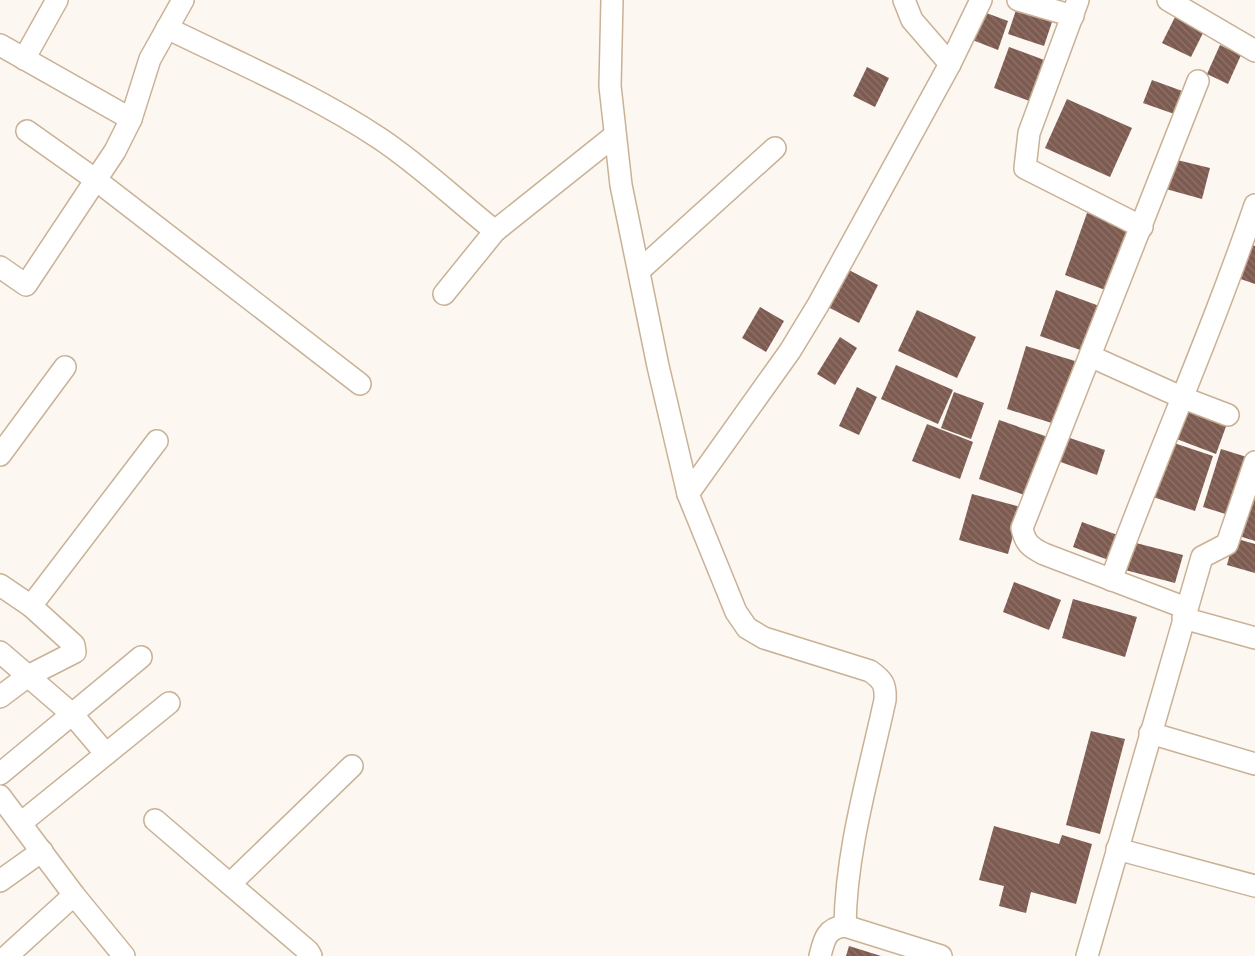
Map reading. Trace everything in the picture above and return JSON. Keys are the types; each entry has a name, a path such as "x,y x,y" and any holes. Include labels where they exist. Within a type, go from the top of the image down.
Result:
{"street":[{"path":"24,59 57,0"},
{"path":"0,267 26,285 115,151 132,119 150,59 183,0"},
{"path":"612,0 610,86 614,136 621,185 640,270 658,366 688,494 736,612 747,628 764,638 870,671 882,678 886,687 885,700 850,862 845,894 844,926"},
{"path":"904,0 912,20 950,64"},
{"path":"688,494 790,351 818,305 950,64 980,0"},
{"path":"1018,0 1076,8 1029,133 1025,168 1142,227"},
{"path":"1168,0 1255,51"},
{"path":"167,28 319,102 352,121 381,140 495,231"},
{"path":"0,45 132,119"},
{"path":"1198,81 1022,528 1024,540 1030,547 1111,580 1184,613 1255,638"},
{"path":"27,131 96,180 360,384"},
{"path":"444,294 495,231 614,136"},
{"path":"640,270 775,148"},
{"path":"1111,580 1181,397 1229,281 1255,205"},
{"path":"1090,356 1181,397 1228,415"},
{"path":"1,451 65,367"},
{"path":"31,606 157,441"},
{"path":"1086,956 1184,613 1202,557 1226,544 1255,462"},
{"path":"0,585 31,606 74,645 75,652 28,676 0,697"},
{"path":"0,652 72,714 106,754"},
{"path":"0,774 141,657"},
{"path":"21,823 169,703"},
{"path":"1150,733 1255,764"},
{"path":"230,884 352,766"},
{"path":"1,799 42,850 119,954"},
{"path":"155,820 308,951 311,956"},
{"path":"1117,849 1255,886"},
{"path":"0,881 42,850"},
{"path":"7,956 74,895"},
{"path":"820,956 828,932 835,927 844,926 941,956"}],"building":[{"path":"1016,10 1052,22 1044,46 1008,34"},
{"path":"981,11 1008,21 998,50 970,39"},
{"path":"1175,17 1204,31 1191,57 1162,43"},
{"path":"1220,45 1241,55 1228,84 1207,74"},
{"path":"1009,47 1047,61 1032,102 994,88"},
{"path":"867,67 889,78 875,107 853,96"},
{"path":"1152,80 1185,92 1177,115 1143,103"},
{"path":"1067,99 1132,128 1110,177 1045,148"},
{"path":"1173,159 1210,168 1202,199 1166,189"},
{"path":"1087,213 1131,229 1108,291 1065,275"},
{"path":"1247,243 1255,246 1255,284 1235,277"},
{"path":"843,267 878,285 859,323 824,305"},
{"path":"1056,290 1102,307 1086,352 1040,336"},
{"path":"760,307 784,321 766,352 742,338"},
{"path":"917,310 976,337 957,378 898,351"},
{"path":"840,337 857,348 835,385 817,374"},
{"path":"1026,346 1075,361 1055,424 1007,409"},
{"path":"896,365 953,390 938,424 881,399"},
{"path":"857,387 877,397 859,435 839,426"},
{"path":"954,392 984,403 971,439 941,428"},
{"path":"1186,405 1228,421 1216,454 1174,438"},
{"path":"999,420 1048,437 1027,496 979,479"},
{"path":"927,424 973,442 960,479 912,461"},
{"path":"1064,436 1105,450 1097,475 1055,460"},
{"path":"1171,442 1213,456 1195,511 1153,497"},
{"path":"1221,449 1250,458 1232,516 1203,507"},
{"path":"972,494 1021,507 1008,554 959,540"},
{"path":"1249,498 1255,500 1255,541 1236,535"},
{"path":"1082,522 1123,537 1114,562 1073,547"},
{"path":"1234,538 1255,544 1255,573 1227,565"},
{"path":"1132,542 1183,555 1175,583 1125,570"},
{"path":"1014,582 1061,600 1049,630 1003,612"},
{"path":"1073,599 1137,617 1125,657 1062,638"},
{"path":"1091,731 1125,739 1100,834 1066,825"},
{"path":"994,826 1059,844 1062,835 1092,844 1076,904 1031,892 1026,913 999,906 1004,886 979,880"},
{"path":"849,946 881,956 846,956"}]}
